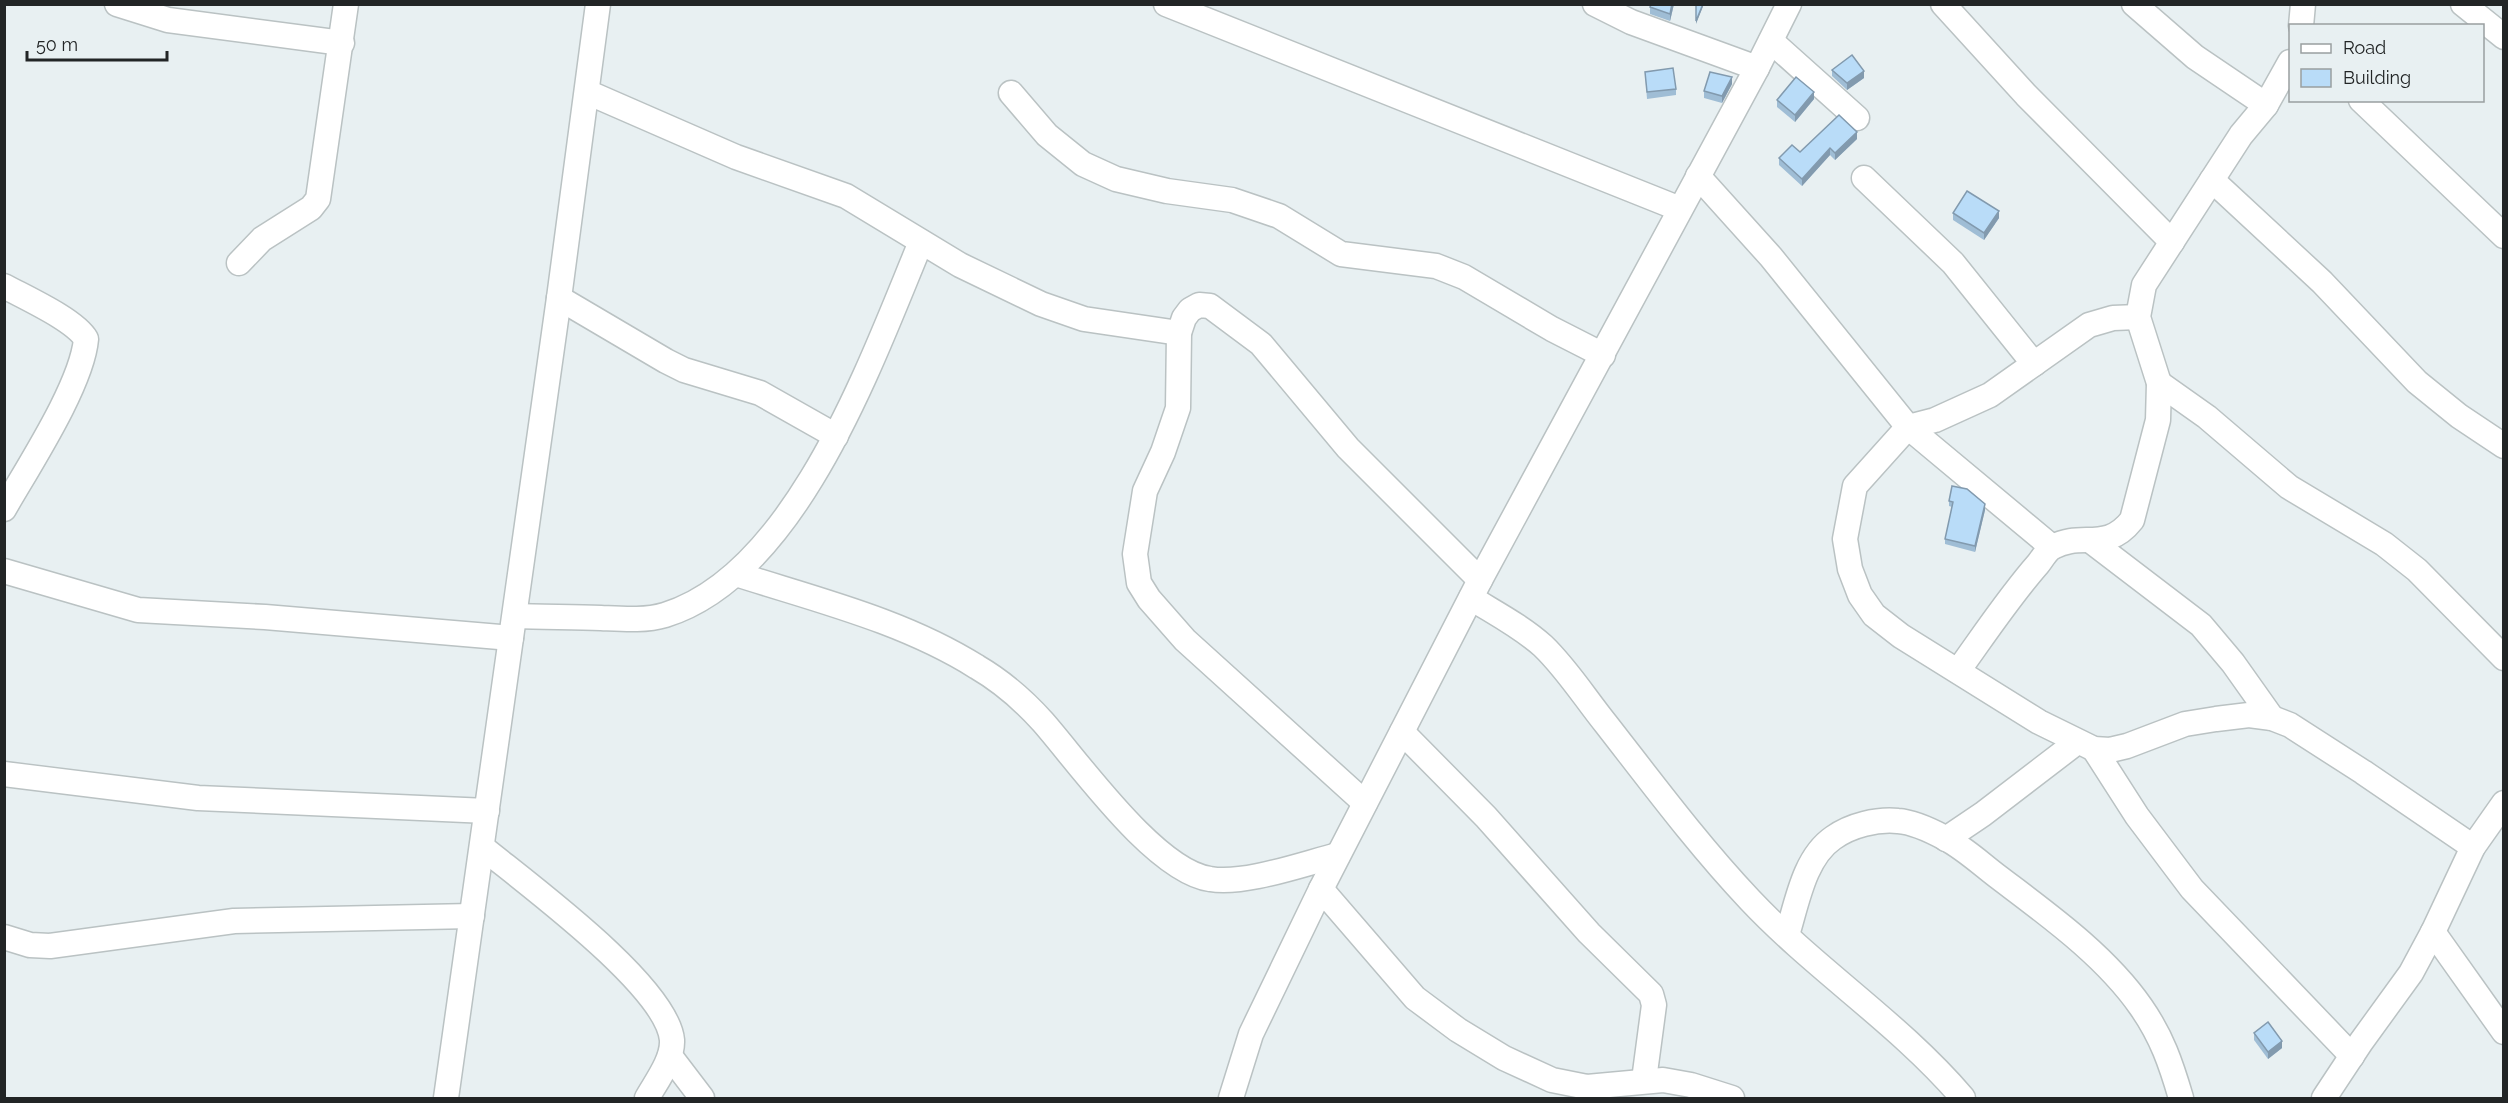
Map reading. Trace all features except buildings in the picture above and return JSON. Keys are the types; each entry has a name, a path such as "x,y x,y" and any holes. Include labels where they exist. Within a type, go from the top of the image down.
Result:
{"street":[{"path":"117,4 168,20 342,43"},
{"path":"239,263 262,239 311,208 318,199 346,4"},
{"path":"446,1098 560,298 598,4"},
{"path":"1166,4 1680,209"},
{"path":"1595,4 1631,22 1757,68"},
{"path":"1232,1098 1251,1034 1321,888 1476,589 1790,4"},
{"path":"1943,4 2026,95 2172,242"},
{"path":"2134,4 2195,57 2266,105"},
{"path":"2301,24 2303,4"},
{"path":"2463,4 2504,37"},
{"path":"1771,41 1857,118"},
{"path":"1958,670 2027,576 2052,547 2068,542 2111,538 2124,531 2132,520 2158,420 2159,383 2138,317 2144,285 2241,135 2266,105 2289,64"},
{"path":"587,92 736,157 846,196 960,265 1064,313 1084,320 1179,333"},
{"path":"1011,93 1047,135 1083,164 1116,179 1167,191 1232,200 1279,216 1341,254 1436,266 1464,277 1552,329 1603,355"},
{"path":"2363,102 2504,236"},
{"path":"1698,176 1771,257 1908,427 2052,547"},
{"path":"1864,178 1953,263 2034,364"},
{"path":"2212,180 2322,282 2417,382 2458,416 2504,446"},
{"path":"4,571 138,610 513,627 662,616 686,607 736,574 780,523 810,482 860,387 921,243"},
{"path":"4,286 75,327 86,339 80,364 64,402 4,509"},
{"path":"560,298 666,361 684,370 760,393 836,436"},
{"path":"1365,803 1185,640 1149,599 1139,583 1135,554 1145,491 1163,452 1178,408 1179,333 1184,318 1190,310 1199,305 1210,306 1261,344 1348,448 1476,589 1550,654 1677,815 1750,900 1842,987 1913,1047 1963,1098"},
{"path":"2138,317 2113,318 2089,325 1990,395 1935,420 1908,427 1855,486 1845,539 1850,569 1860,595 1874,615 1901,636 2039,722 2085,746 2109,750 2127,746 2185,724 2249,715 2272,718 2290,725 2473,847"},
{"path":"2159,383 2206,417 2289,487 2384,544 2417,570 2504,658"},
{"path":"2091,541 2201,625 2233,663 2272,718"},
{"path":"736,574 887,623 932,642 978,667 1012,693 1041,721 1111,804 1154,848 1183,868 1207,879 1234,880 1338,855"},
{"path":"1402,732 1486,817 1589,933 1651,994 1654,1005 1644,1080"},
{"path":"1946,838 2085,746"},
{"path":"2085,746 2192,889 2352,1056"},
{"path":"4,774 210,799 487,811"},
{"path":"2324,1098 2411,973 2473,847 2504,803"},
{"path":"1787,935 1808,870 1821,849 1833,838 1879,820 1900,821 1946,838 2062,928 2121,982 2156,1030 2170,1058 2181,1098"},
{"path":"482,847 630,972 653,1000 668,1025 672,1038 670,1056 647,1098"},
{"path":"1321,888 1415,998 1458,1030 1504,1058 1552,1080 1587,1087 1662,1080 1691,1085 1732,1098"},
{"path":"4,937 30,945 50,946 234,921 472,916"},
{"path":"2433,932 2504,1032"},
{"path":"670,1056 702,1098"}]}
